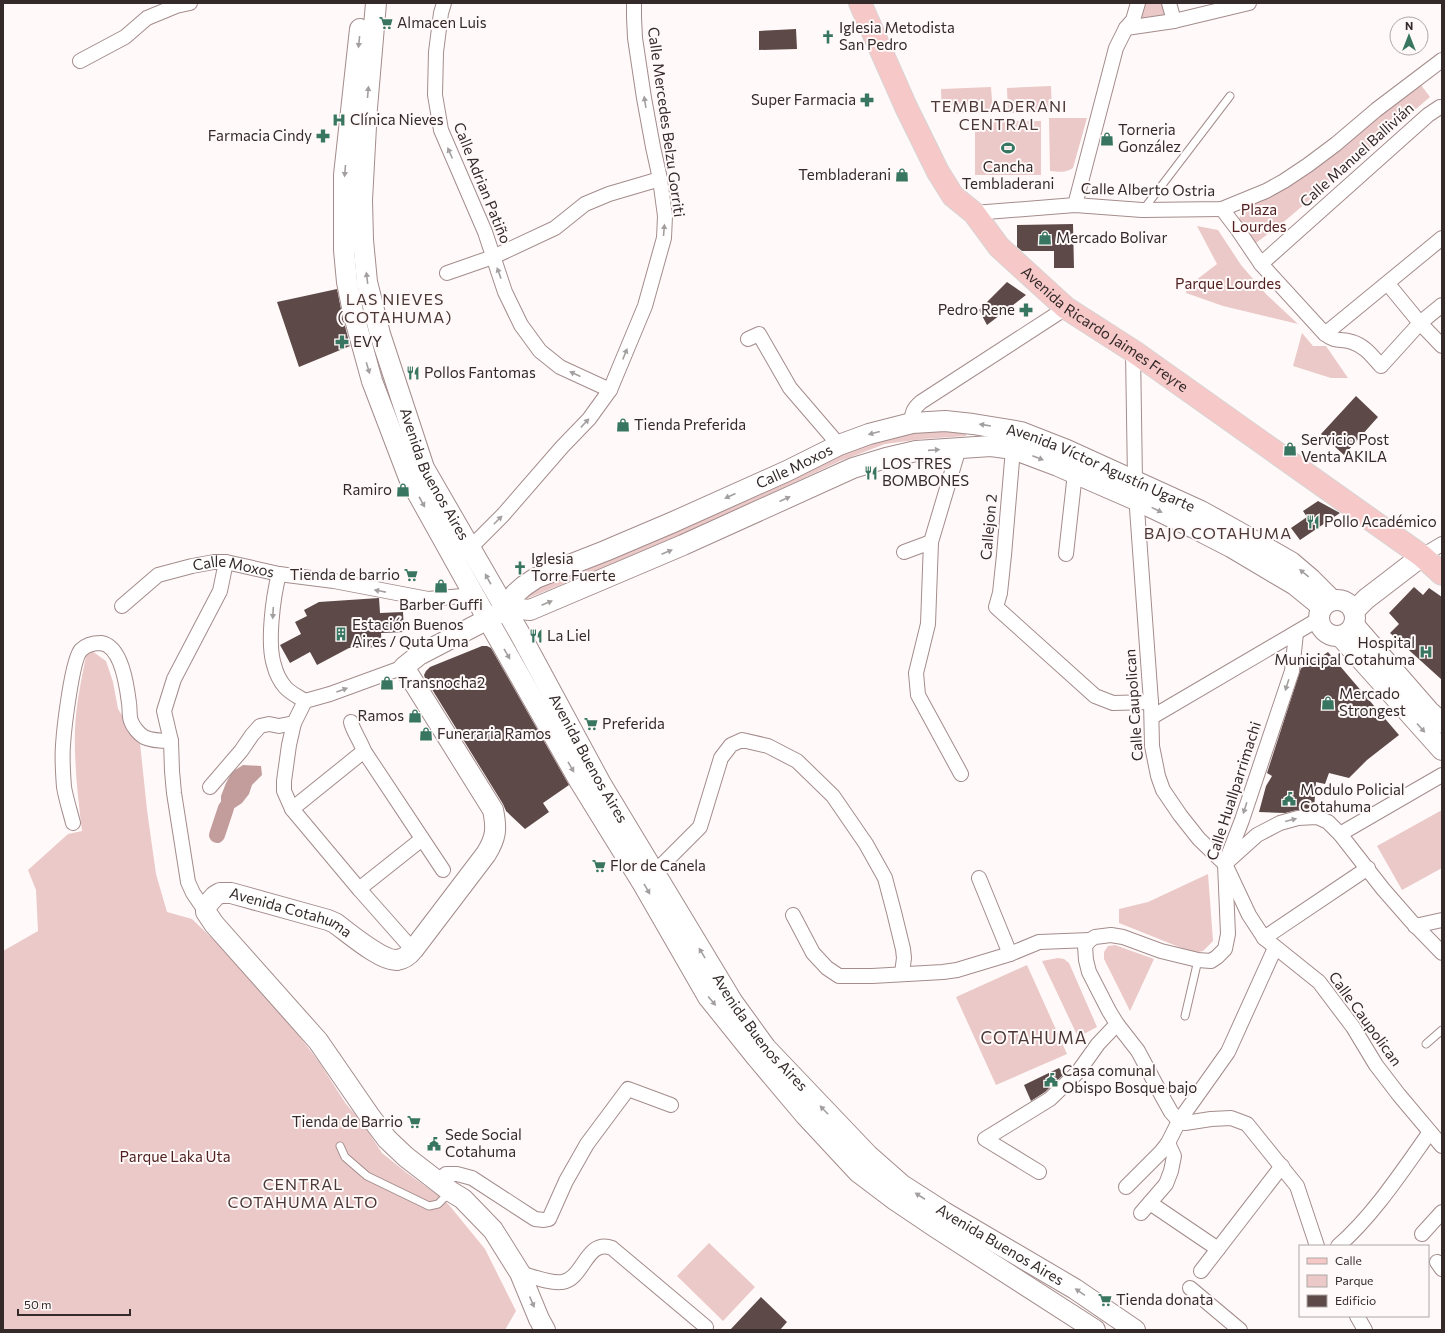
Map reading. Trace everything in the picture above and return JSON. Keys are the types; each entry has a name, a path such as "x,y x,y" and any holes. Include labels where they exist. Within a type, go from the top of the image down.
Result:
{"main road":[{"name":"Avenida Buenos Aires","path":"363,3 344,175 344,250 347,282 372,381 409,478 580,782 643,884 708,997 757,1058 805,1115 858,1172 935,1228 1095,1330"},
{"name":"Avenida Buenos Aires","path":"376,3 367,108 362,200 363,240 367,282 380,334 424,468 508,609 601,784 732,1001 766,1048 868,1155 902,1185 944,1212 1075,1289 1135,1330"},
{"name":"Avenida Ricardo Jaimes Freyre","path":"860,3 906,107 938,172 953,196 974,214 999,247 1066,308 1133,351 1422,556 1442,574"},
{"name":"Avenida Víctor Agustín Ugarte","path":"912,423 945,421 1022,432 1067,450 1136,490"},
{"name":"Calle Moxos","path":"912,423 869,434 839,445 787,471 663,526 606,551 536,578 515,594 508,609 530,610 683,545 853,468 916,451 959,448"},
{"name":"Avenida Víctor Agustín Ugarte","path":"959,448 991,446 1013,449 1075,473 1136,490 1201,511 1238,530 1290,562 1311,578 1429,711 1442,723"},
{"path":"1342,613 1422,556"},
{"path":"404,667 419,655 508,609"},
{"name":"Avenida Víctor Agustín Ugarte","path":"1342,613 1442,750"},
{"name":"Avenida Cotahuma","path":"404,667 493,810 496,822 496,833 486,854 413,950 406,957 398,960 388,958 380,955 335,923 328,920 230,893 220,893 215,896 207,905 206,912 214,924 318,1041 368,1115 388,1139 406,1157 444,1187 463,1199 489,1226 520,1273 545,1330"}],"street":[{"path":"80,62 125,37 147,18 176,6 190,3"},
{"name":"Calle Adrian Patiño","path":"444,3 441,13 436,52 435,95 440,130 485,232 505,292 521,325 540,351 560,366 610,390"},
{"name":"Calle Mercedes Belzu Gorriti","path":"456,562 503,515 589,418 610,390 645,306 664,238 666,216 644,98 636,38 634,3"},
{"path":"1076,205 1116,48 1126,28 1133,20 1138,3"},
{"path":"1169,3 1174,21"},
{"path":"1126,28 1174,21 1249,3"},
{"name":"Calle Alberto Ostria","path":"974,214 1076,205 1142,210 1222,209 1266,191 1308,166 1376,110 1442,60"},
{"name":"Calle Manuel Ballivián","path":"1261,264 1428,115 1442,107"},
{"name":"Calle Adrian Patiño","path":"493,256 555,228 585,204 609,194 660,179"},
{"path":"1222,209 1261,264 1325,334 1337,341 1350,341 1357,344 1364,348 1381,366 1420,324 1442,305"},
{"path":"1325,334 1388,284 1442,238"},
{"path":"447,273 493,256"},
{"path":"1388,284 1420,324 1442,346"},
{"path":"912,423 912,416 915,407 921,402 1066,308"},
{"path":"748,339 759,334 790,388 839,445"},
{"name":"Calle Caupolican","path":"1133,351 1136,490 1152,717 1152,746 1158,776 1163,790 1199,839 1225,864 1249,915 1264,938 1319,982 1353,1027 1394,1089 1442,1146"},
{"path":"959,448 931,542 928,624 916,673 918,695 961,774"},
{"name":"Callejon 2","path":"1013,449 1000,593 996,607 1095,696 1113,703 1151,702"},
{"path":"1066,554 1075,473"},
{"path":"904,552 931,542"},
{"path":"1422,556 1442,544"},
{"name":"Calle Moxos","path":"122,606 158,575 214,562 226,562 279,574 334,581 428,599 474,595"},
{"path":"206,912 193,893 188,882 174,793 172,741 164,711 174,679 220,591 226,562"},
{"path":"279,574 274,594 271,648 274,665 279,678 286,689 305,701"},
{"path":"1152,717 1296,633 1342,613"},
{"name":"Calle Huallparrimachi","path":"793,915 813,952 826,968 840,976 872,976 957,970 1010,954 1039,942 1090,940 1103,935 1122,937 1161,951 1198,960 1211,961 1225,949 1228,934 1225,864 1242,820 1292,671 1296,633"},
{"path":"73,823 64,788 63,746 75,659 80,650 93,644 102,643 110,648 118,657 124,672 131,722 138,732 144,737 153,740 172,741"},
{"path":"404,667 330,694 305,701 294,723 289,745 284,791 292,809 359,889 413,950"},
{"path":"351,722 364,751 443,870"},
{"path":"210,787 260,726 269,724 279,726 294,723"},
{"path":"654,873 700,827 721,758 731,745 742,740 768,746 798,761 833,796 866,844 885,878 903,949 904,958 902,973"},
{"path":"292,809 364,751"},
{"path":"1340,834 1442,775"},
{"path":"1225,864 1257,835 1280,823 1298,818 1317,817 1328,822 1340,834 1383,889 1415,926 1442,953"},
{"path":"359,889 422,839"},
{"path":"1264,938 1368,868"},
{"path":"979,878 1010,954"},
{"path":"1415,926 1442,920"},
{"path":"1090,940 1085,946 1089,972 1117,1024 1138,1051 1171,1112 1179,1121 1185,1123 1230,1118 1247,1124 1297,1186 1317,1245"},
{"path":"1126,1187 1168,1143 1179,1121 1228,1052 1275,948"},
{"path":"1039,1172 985,1139 1050,1099 1078,1072 1098,1044 1117,1024"},
{"path":"444,1187 446,1174 457,1174 472,1178 535,1219 549,1219 566,1181 587,1144 628,1089 671,1105"},
{"path":"1339,1245 1350,1236 1392,1185 1430,1132"},
{"path":"1168,1143 1174,1156 1172,1170 1166,1184 1146,1208 1218,1249"},
{"path":"1201,1271 1282,1166"},
{"path":"1422,1234 1442,1212"},
{"path":"520,1273 555,1282 570,1280 595,1249 607,1246 612,1248 706,1327"},
{"path":"1190,1288 1240,1330"},
{"path":"1358,1317 1365,1330"}],"lane":[{"path":"1142,210 1230,96"},
{"path":"1185,1016 1198,960"},
{"path":"1426,1044 1442,1030"},
{"path":"340,1146 345,1157 367,1176 429,1206 438,1204 444,1187"}],"green space":[{"path":"1144,3 1165,3 1168,16 1143,22 1140,18"},
{"name":"Plaza Lourdes","path":"1418,81 1430,97 1286,220 1256,243 1243,227 1239,219 1243,207 1294,182 1318,167"},
{"path":"1051,86 1052,111 1008,113 1007,88"},
{"name":"Cancha Tembladerani","path":"991,87 993,112 942,114 941,89"},
{"path":"1049,118 1087,118 1073,168 1068,171 1050,171"},
{"name":"Cancha Tembladerani","path":"975,121 1041,121 1041,175 975,175"},
{"name":"Parque Lourdes","path":"1197,226 1218,230 1241,265 1266,294 1298,324 1223,306 1186,293 1187,287 1217,264"},
{"path":"1302,333 1313,346 1326,346 1348,378 1331,378 1293,366"},
{"path":"966,428 966,436 922,439 885,444 840,461 685,534 523,599 522,592 841,452 919,429"},
{"name":"Parque Laka Uta","path":"87,651 92,651 106,661 113,682 118,709 140,743 156,874 167,912 192,919 219,945 285,1017 319,1062 346,1104 361,1121 382,1153 443,1199 485,1249 516,1311 505,1330 3,1330 3,951 38,931 36,890 28,870 68,834 82,831 76,768 75,730 78,700"},
{"path":"1442,810 1442,868 1402,890 1377,846"},
{"path":"1208,874 1213,941 1203,951 1194,953 1119,923 1119,909 1148,902"},
{"path":"1115,945 1154,959 1130,1011 1104,959 1104,952 1108,946"},
{"path":"1058,958 1064,959 1069,963 1097,1027 1078,1037 1042,961"},
{"path":"1027,965 1067,1054 996,1085 956,997"},
{"path":"709,1243 755,1287 723,1321 677,1276"}],"shaded area":[{"path":"243,765 261,766 262,775 252,785 249,794 242,803 233,809 221,807 221,796 226,783 232,772"}],"building":[{"path":"796,29 797,49 759,50 759,31"},
{"name":"Mercado Bolivar","path":"1073,224 1074,268 1054,268 1054,251 1022,251 1017,247 1017,225"},
{"path":"1007,282 1026,295 987,325 979,310"},
{"path":"337,289 350,346 299,367 277,302"},
{"path":"1356,396 1378,417 1344,455 1321,434"},
{"name":"Pollo Académico","path":"1318,501 1340,513 1300,540 1291,528 1307,517 1303,511"},
{"name":"Hospital Municipal Cotahuma","path":"1414,587 1423,595 1429,588 1442,597 1442,680 1390,633 1399,624 1389,613"},
{"name":"Estación Buenos Aires / Quta Uma","path":"379,598 380,613 403,612 404,632 381,633 382,647 349,648 317,665 310,652 290,663 280,645 301,634 295,622 307,616 304,610 319,602"},
{"path":"482,646 491,648 569,785 543,803 549,812 525,829 506,811 424,675 430,667"},
{"name":"Mercado Strongest","path":"1328,652 1399,735 1367,760 1349,778 1329,773 1325,784 1316,782 1314,809 1297,810 1285,813 1259,812 1266,786 1272,776 1267,773 1301,668 1309,665"},
{"path":"1059,1068 1064,1074 1045,1092 1031,1101 1024,1085"},
{"path":"761,1297 787,1322 780,1330 730,1330"}],"waterway":[{"path":"217,835 226,808"}],"place":[{"name":"Almacen Luis","path":"386,23"},
{"name":"Iglesia Metodista San Pedro","path":"828,37"},
{"name":"Super Farmacia","path":"867,100"},
{"name":"Clínica Nieves","path":"339,120"},
{"name":"Farmacia Cindy","path":"323,136"},
{"name":"Torneria González","path":"1107,139"},
{"name":"Cancha Tembladerani","path":"1008,148"},
{"name":"Tembladerani","path":"902,175"},
{"name":"Mercado Bolivar","path":"1045,238"},
{"name":"Pedro Rene","path":"1026,310"},
{"name":"EVY","path":"342,342"},
{"name":"Pollos Fantomas","path":"413,373"},
{"name":"Tienda Preferida","path":"623,425"},
{"name":"Servicio Post Venta AKILA","path":"1290,449"},
{"name":"LOS TRES BOMBONES","path":"871,473"},
{"name":"Ramiro","path":"403,490"},
{"name":"Pollo Académico","path":"1313,522"},
{"name":"Iglesia Torre Fuerte","path":"520,568"},
{"name":"Tienda de barrio","path":"411,575"},
{"name":"Barber Guffi","path":"441,586"},
{"name":"Estación Buenos Aires / Quta Uma","path":"341,634"},
{"name":"La Liel","path":"536,636"},
{"name":"Hospital Municipal Cotahuma","path":"1426,652"},
{"name":"Transnocha2","path":"387,683"},
{"name":"Mercado Strongest","path":"1328,703"},
{"name":"Ramos","path":"415,716"},
{"name":"Preferida","path":"591,724"},
{"name":"Funeraria Ramos","path":"426,734"},
{"name":"Modulo Policial Cotahuma","path":"1289,799"},
{"name":"Flor de Canela","path":"599,866"},
{"name":"Casa comunal Obispo Bosque bajo","path":"1051,1080"},
{"name":"Tienda de Barrio","path":"414,1122"},
{"name":"Sede Social Cotahuma","path":"434,1144"},
{"name":"Tienda donata","path":"1105,1300"}],"district":[{"name":"TEMBLADERANI CENTRAL","path":"999,115"},
{"name":"LAS NIEVES (COTAHUMA)","path":"395,308"},
{"name":"BAJO COTAHUMA","path":"1218,533"},
{"name":"COTAHUMA","path":"1034,1038"},
{"name":"CENTRAL COTAHUMA ALTO","path":"303,1193"}]}
